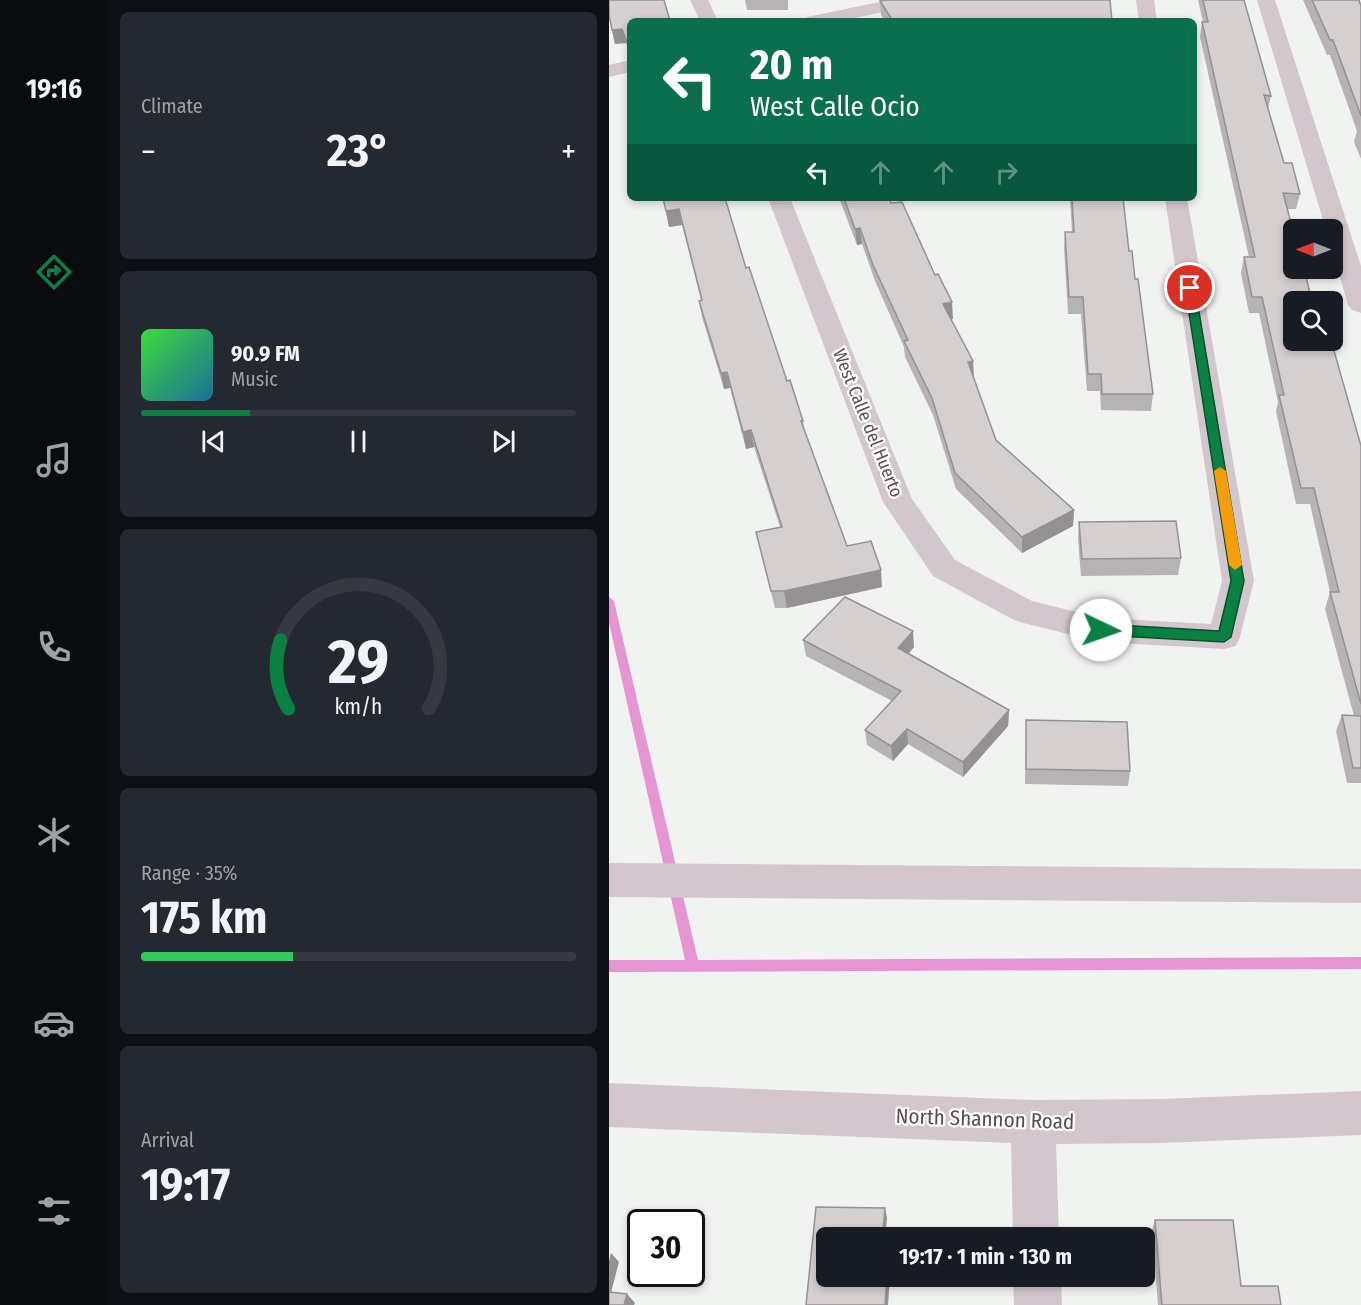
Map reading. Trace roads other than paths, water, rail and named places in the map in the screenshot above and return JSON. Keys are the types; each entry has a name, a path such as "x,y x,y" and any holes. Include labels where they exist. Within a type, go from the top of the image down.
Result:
{"street":[{"path":"699,0 708,18"},
{"path":"828,18 915,0"},
{"path":"1145,0 1148,18"},
{"path":"1266,0 1361,305"},
{"path":"609,71 627,67"},
{"name":"West Calle del Huerto","path":"780,201 898,502 944,568 1023,611 1101,630 1224,637 1238,581 1176,201"},
{"path":"609,880 1361,886"},
{"name":"North Shannon Road","path":"609,1105 1033,1122 1162,1121 1361,1113"},
{"path":"1033,1122 1036,1227"},
{"path":"1037,1287 1038,1305"}],"waterway":[{"path":"609,601 693,966"},
{"path":"693,966 1361,963"},
{"path":"609,966 693,966"}]}
